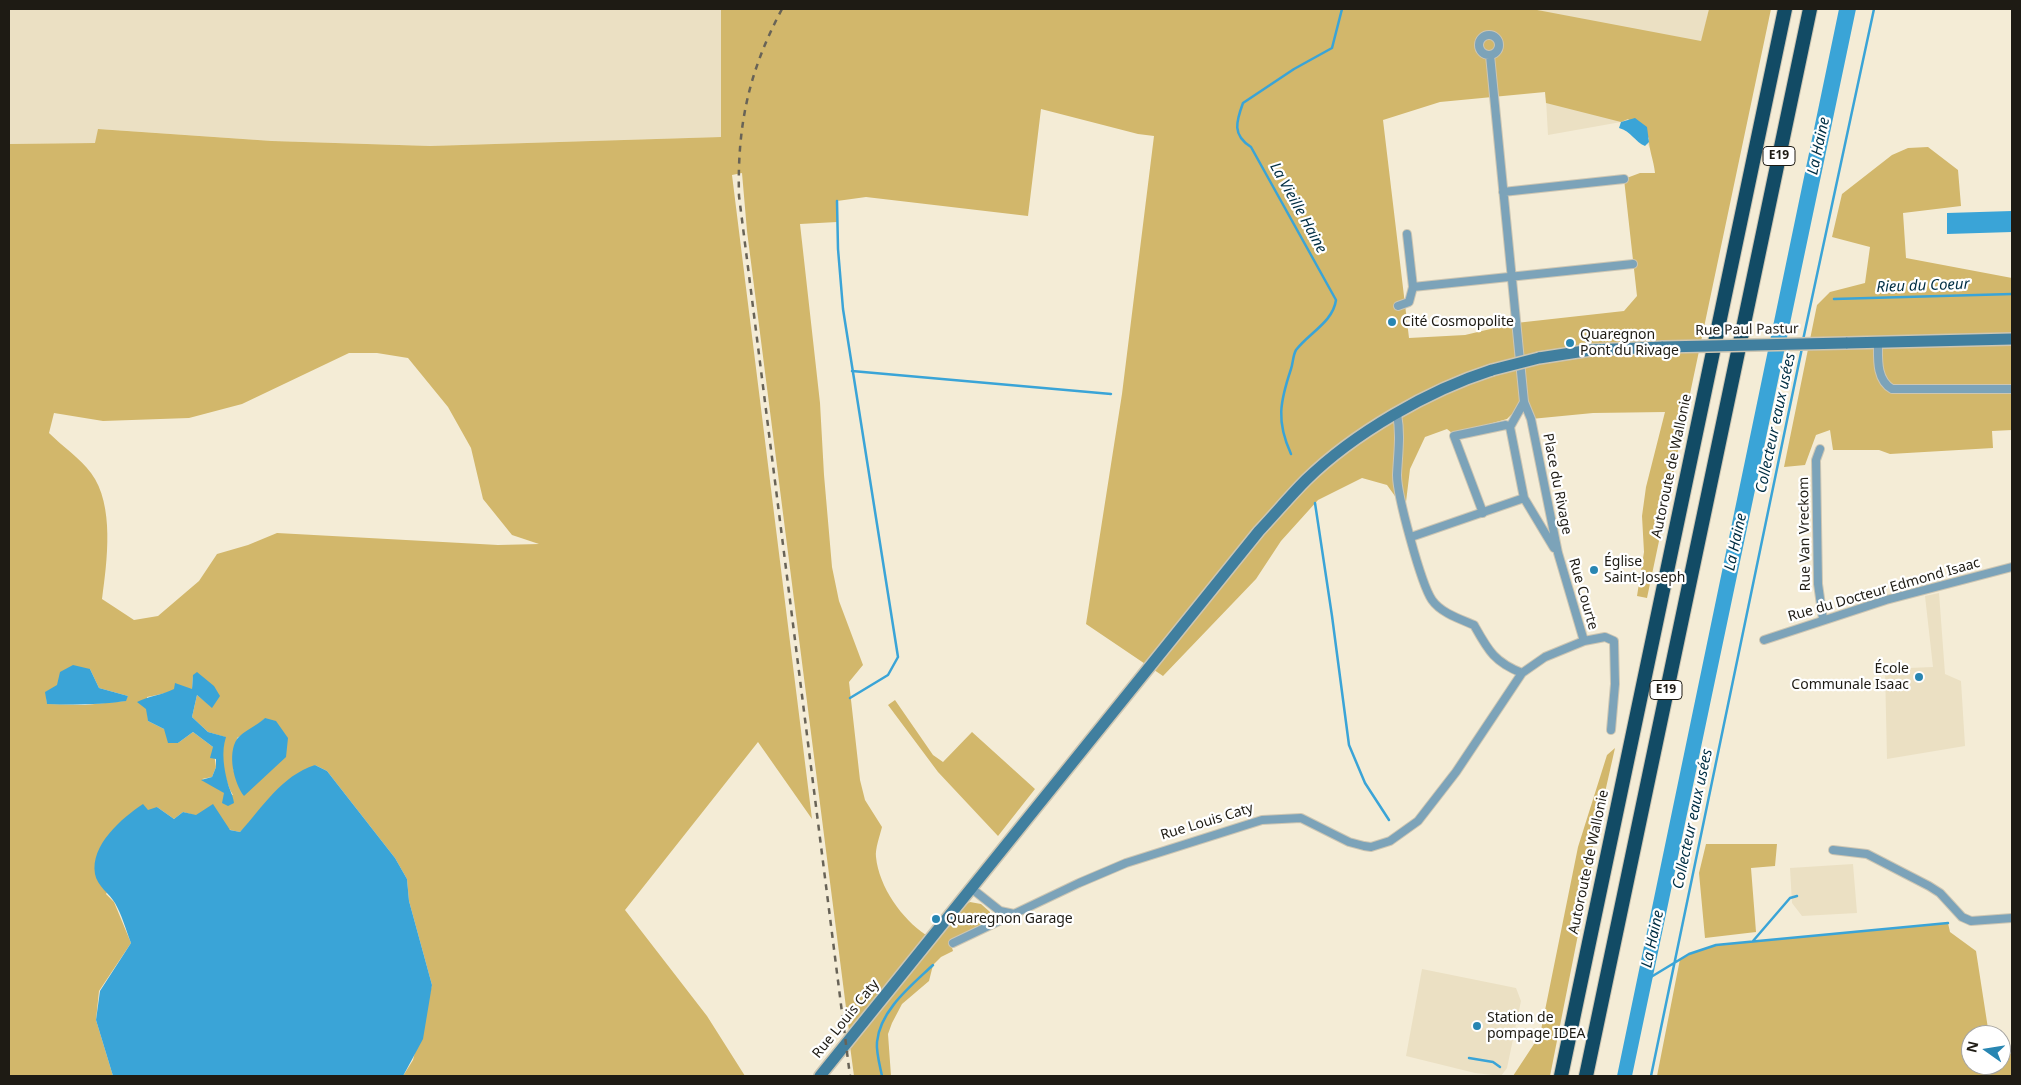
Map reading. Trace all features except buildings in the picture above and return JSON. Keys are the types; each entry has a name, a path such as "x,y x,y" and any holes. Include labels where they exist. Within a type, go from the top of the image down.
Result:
{"highway":[{"name":"Autoroute de Wallonie","path":"1561,1076 1785,9"},
{"name":"E19","path":"1586,1076 1810,9"}],"main road":[{"name":"Rue Paul Pastur","path":"1306,480 1342,450 1397,414 1444,389 1492,370 1539,358 1590,350 1663,347 2012,339"},
{"name":"Rue Louis Caty","path":"820,1076 1253,538 1306,480"}],"street":[{"path":"1490,55 1511,276"},
{"path":"1503,192 1624,179"},
{"path":"1398,306 1409,302 1413,287 1407,234"},
{"path":"1413,287 1633,264"},
{"name":"Place du Rivage","path":"1511,276 1524,402 1531,419 1558,553"},
{"path":"1878,343 1881,374 1887,386 1892,389 2012,389"},
{"path":"1483,513 1454,436 1508,426 1524,402"},
{"path":"1397,414 1401,433 1397,476 1400,504 1432,600 1453,617 1474,625 1489,654 1508,668 1522,673"},
{"name":"Place du Rivage","path":"1508,426 1524,498 1558,553"},
{"name":"Rue Van Vreckom","path":"1820,449 1816,460 1817,565 1823,619"},
{"path":"1411,537 1524,498"},
{"name":"Rue Courte","path":"1558,553 1584,641"},
{"name":"Rue du Docteur Edmond Isaac","path":"1764,640 1823,619 1936,586 2012,567"},
{"name":"Rue Louis Caty","path":"953,943 1126,863 1262,820 1301,818 1349,842 1364,846 1371,847 1390,841 1418,821 1456,772 1522,673 1545,657 1584,641 1605,637 1614,641 1615,684 1611,730"},
{"path":"1833,850 1867,854 1940,893 1962,917 1971,921 2012,918"},
{"path":"971,888 1000,911 1014,914"}],"shaded area":[{"path":"9,9 795,9 721,137 430,146 272,141 99,129 96,143 9,144"},
{"path":"721,9 1532,9 1701,41 1709,9 1771,9 1647,598 1637,596 1644,552 1642,516 1646,487 1665,412 1593,413 1531,419 1524,402 1507,419 1453,434 1447,429 1425,437 1410,469 1406,502 1400,503 1387,485 1362,478 1318,500 1281,541 1256,579 1163,676 1086,624 1122,394 1154,136 1138,134 1041,109 1028,216 866,197 837,201 837,222 800,224 820,403 832,567 839,601 863,665 849,682 860,780 865,800 882,827 876,850 878,868 887,891 900,911 926,935 849,1031 747,231 742,173 732,175 812,819 758,742 625,910 707,1016 745,1076 403,1076 413,1060 432,985 409,901 407,879 395,858 327,771 315,765 240,832 183,812 174,819 157,807 106,894 114,902 131,943 99,991 96,1020 113,1076 9,1076 9,144 95,143 98,129 272,141 430,146 721,137","holes":["1545,92 1546,103 1621,122 1628,119 1649,138 1655,173 1640,173 1624,179 1637,296 1624,311 1516,323 1465,335 1409,338 1383,120 1440,102","349,353 377,353 408,358 448,407 471,448 483,499 512,535 539,544 498,545 277,533 248,545 217,554 199,581 158,616 134,620 102,599 107,551 104,501 99,486 87,468 49,433 54,413 103,421 189,418 242,404","90,669 99,688 128,696 125,701 85,705 47,704 46,692","193,676 214,702 212,707 197,695 192,717 208,732 225,737 224,767 227,782 233,795 225,793 202,779 212,777 216,767 213,747 193,732 178,743 164,729 148,721 147,697 192,689","265,718 233,771 237,738 258,725"]},
{"path":"1532,9 1709,9 1702,41 1653,154 1648,145 1621,122 1548,135 1541,11"},
{"path":"1928,147 1958,170 1961,206 1903,213 1906,258 2012,278 2012,430 1992,431 1993,448 1890,454 1879,450 1833,450 1830,430 1816,435 1805,465 1784,467 1817,305 1830,292 1865,283 1870,247 1832,237 1842,194 1892,155 1908,148"},
{"name":"École Communale Isaac","path":"1939,593 1945,674 1961,681 1965,746 1887,759 1885,669 1933,667 1925,596"},
{"path":"895,700 933,755 943,762 972,732 1035,789 998,836 938,772 888,705"},
{"path":"1615,748 1592,850 1594,854 1550,1076 1513,1076 1540,1035 1578,847 1607,755"},
{"path":"1706,844 1777,844 1775,866 1751,868 1756,932 1705,938 1699,873"},
{"path":"1853,864 1857,913 1802,916 1792,903 1790,868"},
{"path":"970,902 981,904 990,912 990,921 950,941 953,951 941,957 933,965 929,981 902,1004 888,1034 891,1076 854,1076 850,1046 965,905"},
{"path":"1948,923 1950,932 1976,951 1987,1025 1961,1025 1961,1075 2011,1075 2012,1053 2012,1076 1657,1076 1680,959 1716,945"},
{"path":"1422,969 1516,988 1521,1001 1507,1068 1501,1076 1475,1073 1406,1056"}],"water":[{"name":"La Haine","path":"1839,9 1856,9 1632,1076 1617,1076"},
{"path":"1635,118 1647,127 1649,142 1645,146 1619,128 1621,122"},
{"path":"2012,211 2012,232 1947,234 1947,213"},
{"path":"73,665 90,669 99,688 128,696 126,701 47,704 45,692 57,685 60,672"},
{"path":"197,672 214,686 220,696 212,708 197,695 192,717 208,732 226,737 223,755 224,766 234,803 228,806 222,803 224,793 201,780 212,777 216,767 216,759 210,758 213,747 193,732 178,743 168,743 164,729 148,721 146,709 137,702 174,689 175,683 192,689 193,675"},
{"path":"265,718 276,721 288,738 286,757 244,796 237,784 232,752 237,739"},
{"path":"315,765 327,771 395,858 407,879 409,901 432,985 423,1039 403,1076 113,1076 96,1020 100,991 131,943 113,900 96,878 95,863 102,843 117,825 143,804 148,810 157,807 174,819 183,812 196,815 213,804 230,830 240,832 282,784 303,770"}],"waterway":[{"name":"La Vieille Haine","path":"1291,454 1283,431 1281,412 1294,354 1301,344 1330,315 1336,300 1251,147 1238,133 1237,122 1243,103 1294,69 1332,48 1342,9"},
{"name":"Collecteur eaux usées","path":"1803,340 1874,9"},
{"path":"837,201 838,249 843,309 898,657 888,675 850,698"},
{"name":"Rieu du Coeur","path":"1834,299 2012,294"},
{"name":"Collecteur eaux usées","path":"1651,1076 1802,348"},
{"path":"852,371 1111,394"},
{"path":"1315,503 1349,745 1365,783 1389,820"},
{"path":"1753,941 1790,898 1797,896"},
{"name":"La Haine","path":"1651,977 1689,954 1716,945 1948,923"},
{"path":"882,1076 877,1042 879,1030 884,1019 898,999 933,965"},
{"path":"1469,1058 1493,1062 1500,1067"}],"railway":[{"path":"782,9 761,54 747,99 740,146 739,196 850,1076"}],"place":[{"name":"Cité Cosmopolite","path":"1392,322"},
{"name":"Quaregnon Pont du Rivage","path":"1570,343"},
{"name":"Église Saint-Joseph","path":"1594,570"},
{"name":"École Communale Isaac","path":"1919,677"},
{"name":"Quaregnon Garage","path":"936,919"},
{"name":"Station de pompage IDEA","path":"1477,1026"}]}
